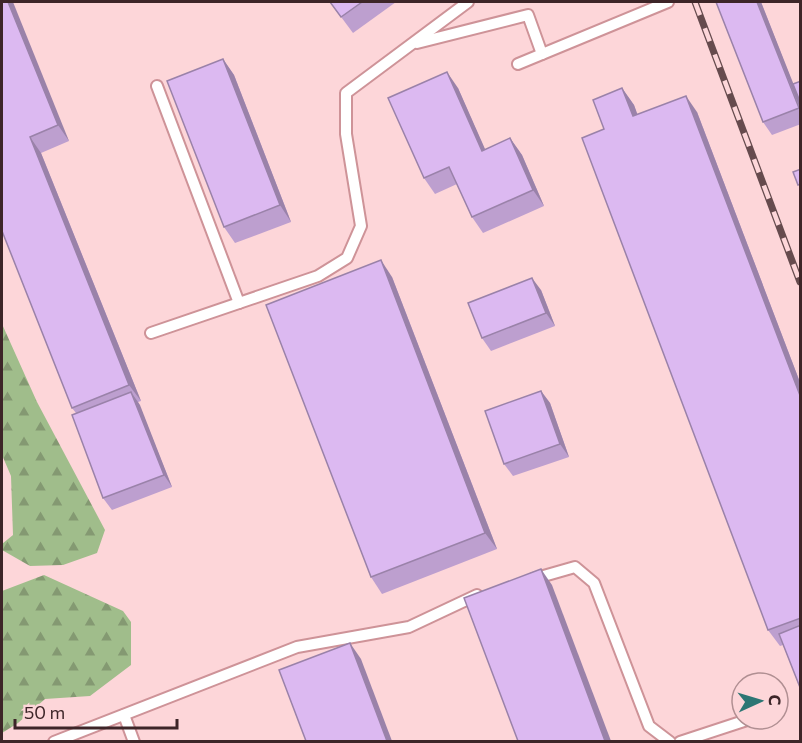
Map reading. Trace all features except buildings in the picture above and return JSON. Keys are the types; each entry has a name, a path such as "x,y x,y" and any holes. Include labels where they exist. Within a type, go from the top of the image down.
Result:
{"lane":[{"path":"151,333 318,276 347,258 361,226 346,134 346,93 468,2"},
{"path":"518,64 668,2"},
{"path":"410,45 528,15 542,54"},
{"path":"157,86 239,303"},
{"path":"522,582 575,567 594,584 649,726 670,741"},
{"path":"54,741 297,647 409,627 491,591"},
{"path":"124,715 134,741"},
{"path":"680,741 730,725"}],"green space":[{"path":"2,324 37,402 105,530 97,553 63,565 30,566 2,550 2,544 13,535 11,476 2,455"},
{"path":"44,575 123,611 131,622 131,665 90,696 45,699 18,723 2,733 2,591"}],"railway":[{"path":"695,2 800,282"}]}
